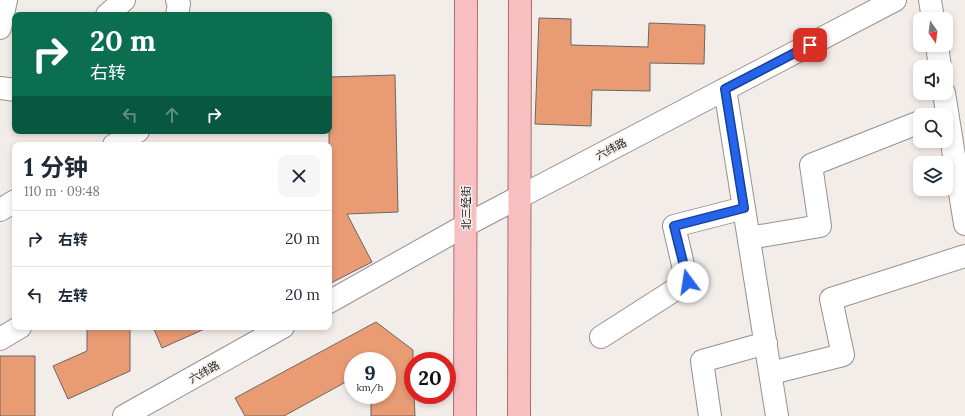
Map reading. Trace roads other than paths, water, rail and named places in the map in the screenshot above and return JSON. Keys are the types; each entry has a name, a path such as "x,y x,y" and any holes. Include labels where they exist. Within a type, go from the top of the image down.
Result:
{"main road":[{"name":"北三经街","path":"465,416 466,0"},
{"path":"519,416 520,0"}],"street":[{"path":"0,28 6,0"},
{"path":"110,12 124,0"},
{"path":"177,0 179,4 178,12"},
{"name":"六纬路","path":"332,300 520,196 895,0"},
{"path":"930,0 932,12"},
{"path":"0,88 12,90"},
{"path":"725,89 777,416"},
{"path":"945,100 965,224"},
{"path":"749,238 820,226 811,165 913,125"},
{"path":"119,142 133,134"},
{"path":"0,210 12,204"},
{"path":"601,336 688,282 674,226 744,208"},
{"path":"770,373 843,355 831,299 965,256"},
{"path":"0,339 15,330"},
{"name":"六纬路","path":"124,416 278,330"},
{"path":"710,416 702,361 766,343"}]}
